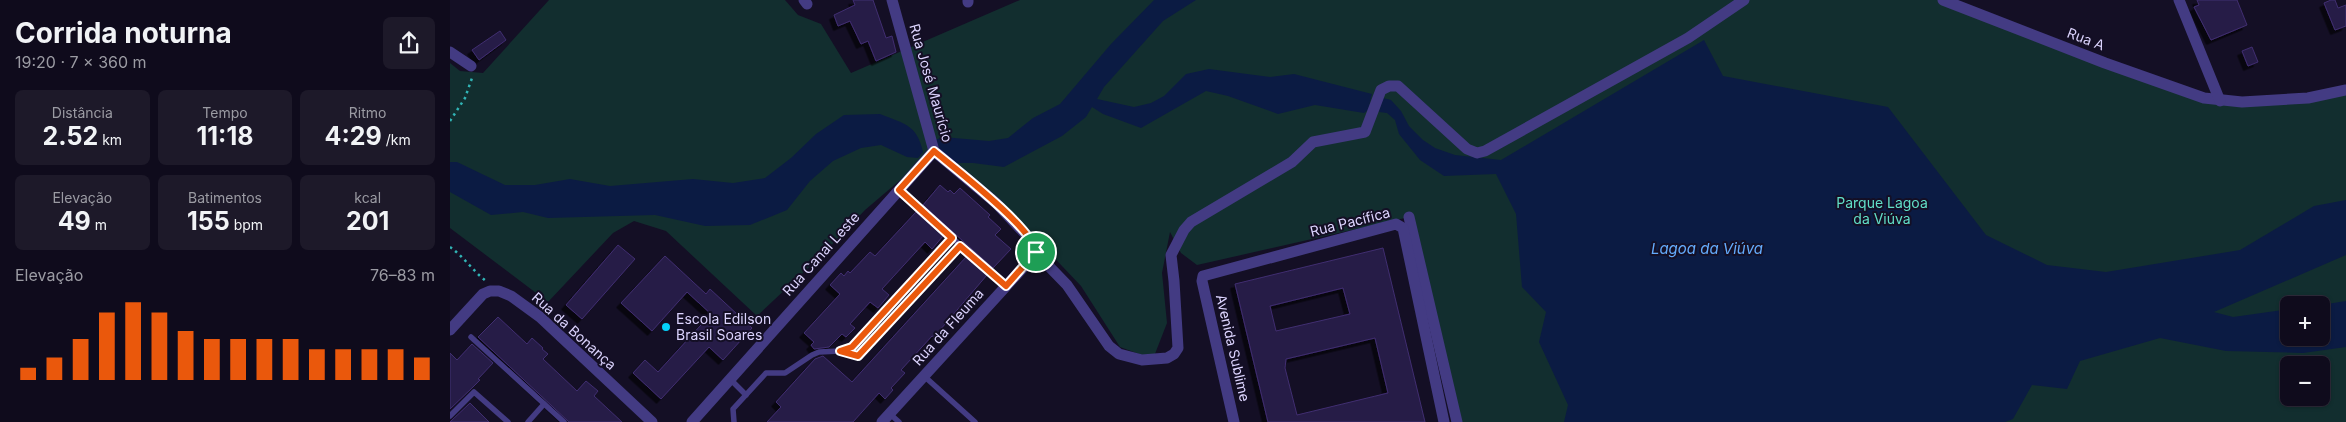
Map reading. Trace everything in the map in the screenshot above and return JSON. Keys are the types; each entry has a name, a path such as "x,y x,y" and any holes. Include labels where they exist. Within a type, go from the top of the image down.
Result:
{"street":[{"name":"Rua José Maurício","path":"892,0 934,151 996,203 1034,242 1036,252 1067,285 1109,346 1128,357 1142,360 1167,358 1174,354 1178,348 1174,281 1170,255 1184,230 1191,222 1292,162 1313,142 1365,132 1381,90 1384,87 1398,86 1467,149 1477,153 1484,151 1656,54 1688,38 1744,0"},
{"name":"Rua A","path":"1943,0 2105,63 2204,98 2235,102 2308,98 2346,90"},
{"path":"2179,0 2220,101"},
{"path":"450,52 471,66"},
{"name":"Rua Canal Leste","path":"692,422 934,151"},
{"path":"1409,217 1458,422"},
{"name":"Rua Pacífica","path":"1202,281 1207,274 1396,224 1402,226 1444,422"},
{"name":"Rua da Fleuma","path":"886,418 1036,252"},
{"name":"Avenida Sublime","path":"1202,281 1234,422"},
{"path":"450,330 483,294 490,291 499,291"},
{"name":"Rua da Bonança","path":"499,291 510,296 540,317 652,422"}],"lane":[{"path":"899,190 1006,286"},
{"path":"734,422 734,410 766,373 786,373 819,352 840,351 852,347 952,238"},
{"path":"840,351 858,356 960,246"},
{"path":"470,337 564,422"},
{"path":"924,376 975,422"},
{"path":"730,379 746,395"},
{"path":"450,416 474,392 508,422"},
{"path":"528,422 544,404"},
{"path":"886,418 899,422"}],"path":[{"path":"450,121 465,98 472,81 471,66"},
{"path":"450,247 457,252 471,269 499,291"}],"green space":[{"name":"Parque Lagoa da Viúva","path":"549,0 785,0 798,15 821,24 851,73 1020,0 1943,0 2220,101 2346,90 2346,422 1452,422 1405,218 1197,265 1181,253 1170,232 1162,273 1167,323 1153,359 1120,347 1081,286 1004,205 932,153 865,210 822,255 757,316 666,231 634,221 613,233 548,302 450,228 450,63 460,71 483,73"}],"water":[{"path":"1154,0 1196,0 1163,21 1104,87 1097,99 1134,107 1151,103 1164,96 1186,74 1209,69 1270,77 1294,74 1372,94 1368,110 1364,113 1315,105 1278,114 1228,96 1206,91 1141,128 1103,114 1092,107 1086,117 1062,136 1004,167 973,163 949,163 932,141 943,137 989,141 1008,138 1033,118 1060,104 1111,44"},
{"name":"Lagoa da Viúva","path":"1704,40 1723,76 1888,107 1986,235 2047,265 2106,272 2240,250 2314,206 2346,200 2346,255 2214,312 2233,317 2280,310 2280,346 2330,346 2330,304 2346,301 2346,347 2303,353 2226,351 2160,338 2080,361 2067,389 2032,385 2013,419 2005,422 1564,422 1568,405 1539,342 1546,312 1522,287 1516,214 1496,174 1444,176 1420,160 1399,134 1395,120 1387,113 1379,112 1383,98 1391,100 1401,111 1409,126 1423,140 1435,148 1455,155 1501,160"},
{"path":"880,114 903,123 913,130 923,152 918,158 907,157 881,145 861,148 833,161 810,181 787,210 750,225 705,226 655,215 548,218 523,212 491,215 450,192 450,162 457,162 505,185 535,185 570,179 610,186 693,179 733,183 765,178 791,158 816,134 844,115"}],"building":[{"path":"853,0 873,0 886,38 892,36 896,52 876,61 868,41 861,44 850,21 838,26 834,15 855,5"},
{"path":"2197,0 2237,0 2247,25 2211,40 2194,7 2199,5"},
{"path":"2335,0 2338,8 2346,5 2346,26 2335,30 2324,3"},
{"path":"500,31 506,40 479,60 472,50"},
{"path":"2252,47 2258,62 2248,66 2242,51"},
{"path":"940,185 948,192 950,190 954,194 960,188 990,215 988,217 1001,229 995,235 1011,249 993,268 923,205"},
{"path":"916,212 943,236 932,249 925,242 882,289 889,295 878,308 870,302 850,324 855,328 846,337 842,334 829,347 814,349 811,345 814,342 804,333 840,294 830,285 841,273 844,276 848,271 850,273 870,252 875,256"},
{"path":"618,245 635,259 582,319 566,305"},
{"path":"1383,248 1425,422 1268,422 1235,284","holes":["1343,288 1350,314 1276,331 1270,306","1375,338 1388,393 1297,415 1285,368 1286,359"]},
{"path":"665,256 706,294 710,289 752,328 723,360 709,347 661,399 633,373 645,360 658,372 711,314 687,292 652,331 621,303"},
{"path":"966,257 987,275 934,337 932,336 901,370 905,373 891,388 893,390 885,399 879,393 853,422 767,422 781,407 776,402 815,359 823,356 852,382"},
{"path":"498,317 527,344 532,338 543,348 548,354 543,359 577,391 586,381 598,391 594,396 622,422 569,422 478,337"},
{"path":"472,344 493,363 478,379 480,380 450,409 450,353 457,360"},
{"path":"470,403 489,422 450,422"}],"place":[{"name":"Escola Edilson Brasil Soares","path":"666,327"}],"route":[{"path":"934,151 996,203 1034,242 1036,252 1006,286 960,246 858,356 840,351 852,347 952,238 899,190 934,151"}]}
